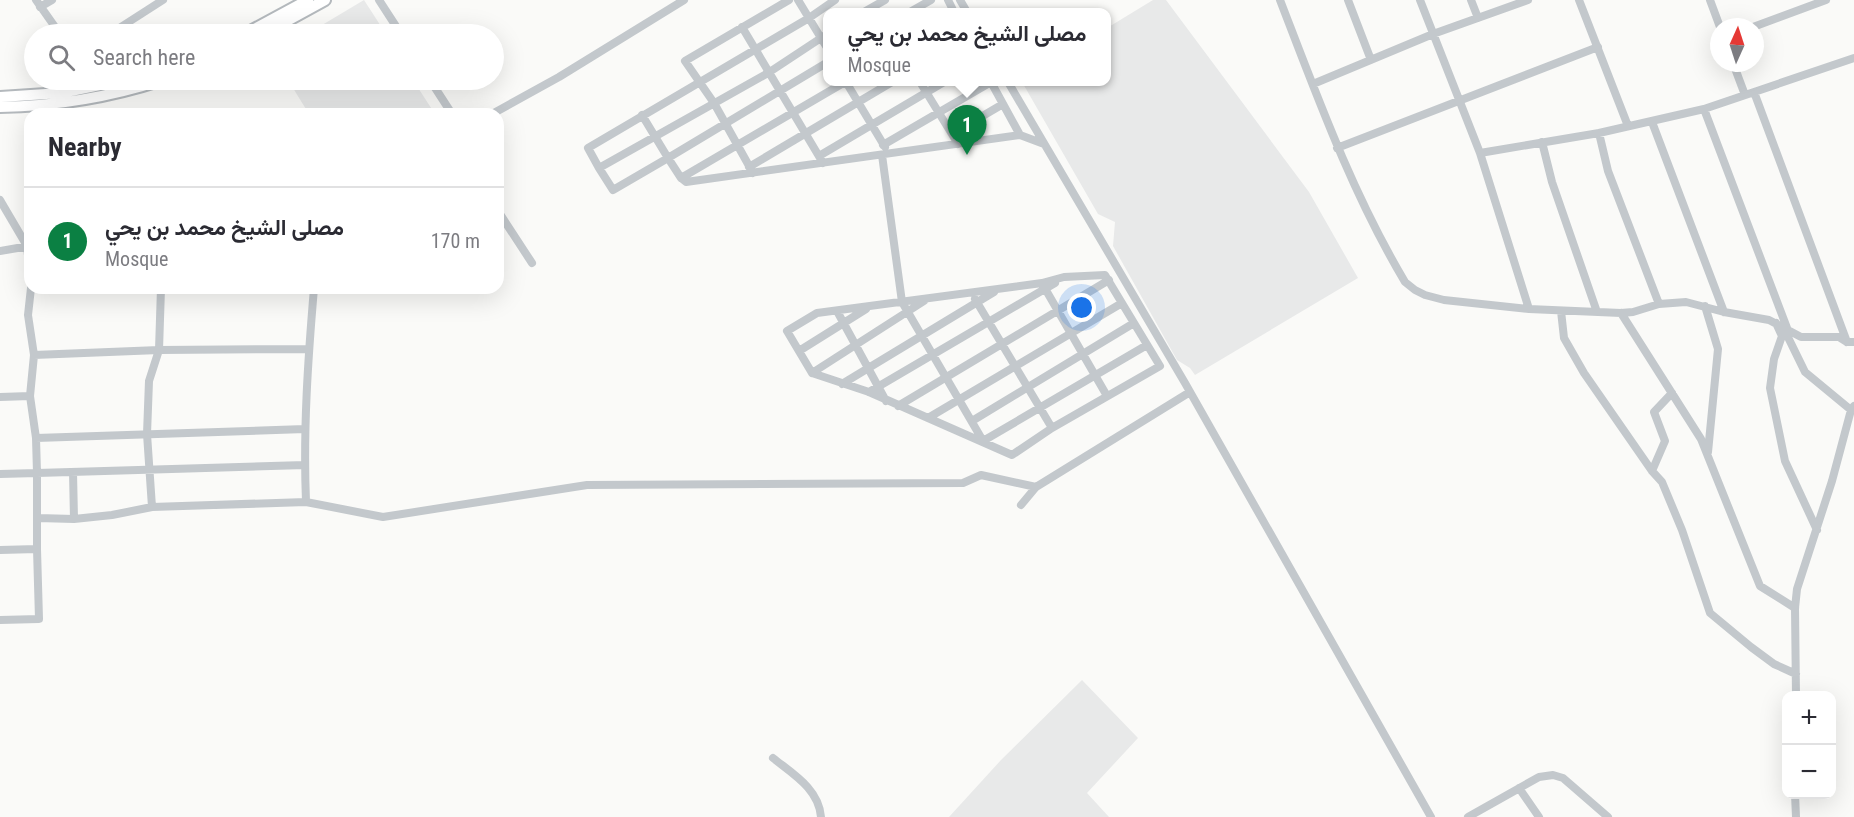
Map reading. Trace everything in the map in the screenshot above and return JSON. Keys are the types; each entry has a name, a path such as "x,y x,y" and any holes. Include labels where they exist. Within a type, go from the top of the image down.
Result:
{"highway":[{"path":"264,24 308,0"},
{"path":"281,24 325,0"},
{"path":"0,98 76,90"},
{"path":"0,107 90,99 130,90"}],"street":[{"path":"52,0 38,4 53,24"},
{"path":"126,24 164,0"},
{"path":"379,0 395,24"},
{"path":"503,108 559,77 684,0"},
{"path":"751,170 714,102 685,61 789,0"},
{"path":"798,0 823,35"},
{"path":"875,6 885,0"},
{"path":"917,8 931,0"},
{"path":"1280,0 1337,148 1364,207 1406,282 1415,290 1444,300 1529,309 1621,313 1659,304 1686,302 1782,326 1801,337 1839,337 1850,342"},
{"path":"1348,0 1371,60"},
{"path":"1420,0 1480,153 1529,309"},
{"path":"1471,0 1478,18"},
{"path":"1313,84 1433,34 1528,0"},
{"path":"1579,0 1628,126"},
{"path":"1710,0 1717,18"},
{"path":"1764,23 1826,0"},
{"path":"823,8 588,148 614,190 823,65"},
{"path":"742,27 821,159"},
{"path":"599,168 768,72 823,37"},
{"path":"1337,148 1598,47"},
{"path":"1480,153 1599,133 1704,109 1854,58"},
{"path":"1736,72 1745,95"},
{"path":"681,178 838,86"},
{"path":"849,86 883,145 902,302 983,441"},
{"path":"751,170 884,86"},
{"path":"923,86 958,144"},
{"path":"821,159 871,124 936,86"},
{"path":"883,145 983,86"},
{"path":"994,86 1020,135"},
{"path":"1011,86 1190,392 1431,817"},
{"path":"436,90 448,108"},
{"path":"1754,92 1850,342"},
{"path":"952,134 1003,104"},
{"path":"1704,109 1782,326 1805,372 1853,408 1797,589 1795,608 1796,691"},
{"path":"642,115 681,178 686,182 821,159 885,154 1020,135 1044,144"},
{"path":"1652,122 1724,312"},
{"path":"1599,133 1608,171 1659,304"},
{"path":"1542,142 1552,182 1597,312"},
{"path":"0,200 24,239"},
{"path":"504,220 532,263"},
{"path":"0,251 24,247"},
{"path":"869,392 989,322 1043,286 1064,277 1106,275 1160,366 1052,428 1012,455 887,402 869,392 812,373 787,331 817,313 998,289 1043,286"},
{"path":"898,406 1109,280"},
{"path":"1043,286 1107,396"},
{"path":"842,384 998,289"},
{"path":"972,293 1052,428"},
{"path":"0,620 39,619 36,438 30,396 34,355 28,315 30,294"},
{"path":"152,507 147,434 149,381 159,350 161,294"},
{"path":"306,501 305,429 314,294"},
{"path":"812,373 928,299"},
{"path":"928,418 1122,303"},
{"path":"799,351 869,306"},
{"path":"1705,306 1718,349 1708,453"},
{"path":"837,310 887,402"},
{"path":"1561,310 1564,338 1584,373 1662,482 1682,530 1710,613 1774,664 1796,674"},
{"path":"1621,313 1708,453 1760,586 1795,608"},
{"path":"972,420 1134,323"},
{"path":"1782,326 1782,336 1774,359 1770,388 1785,461 1817,530"},
{"path":"983,441 1147,345"},
{"path":"34,355 159,350 309,349"},
{"path":"1021,505 1036,487 1190,392"},
{"path":"1652,471 1665,441 1654,412 1672,393"},
{"path":"0,397 30,396"},
{"path":"36,438 305,429"},
{"path":"0,474 305,465"},
{"path":"73,472 74,519"},
{"path":"38,518 74,519 112,515 152,507 306,501 383,517 587,485 963,483 981,475 1036,487"},
{"path":"0,550 37,549"},
{"path":"773,758 816,796 821,817"},
{"path":"1468,817 1539,777 1553,775 1563,778 1608,817"},
{"path":"1519,788 1539,817"},
{"path":"1795,799 1796,817"}],"shaded area":[{"path":"364,0 380,24 324,24"},
{"path":"1153,0 1166,0 1309,192 1358,278 1195,375 1190,368 1177,360 1113,246 1115,222 1098,214 1024,86 1111,86 1111,26"},
{"path":"294,90 419,90 431,108 305,108"},
{"path":"1082,680 1138,738 1087,793 1109,817 949,817 1001,760"}],"place":[{"name":"مصلى الشيخ محمد بن يحي","path":"967,155"}]}
